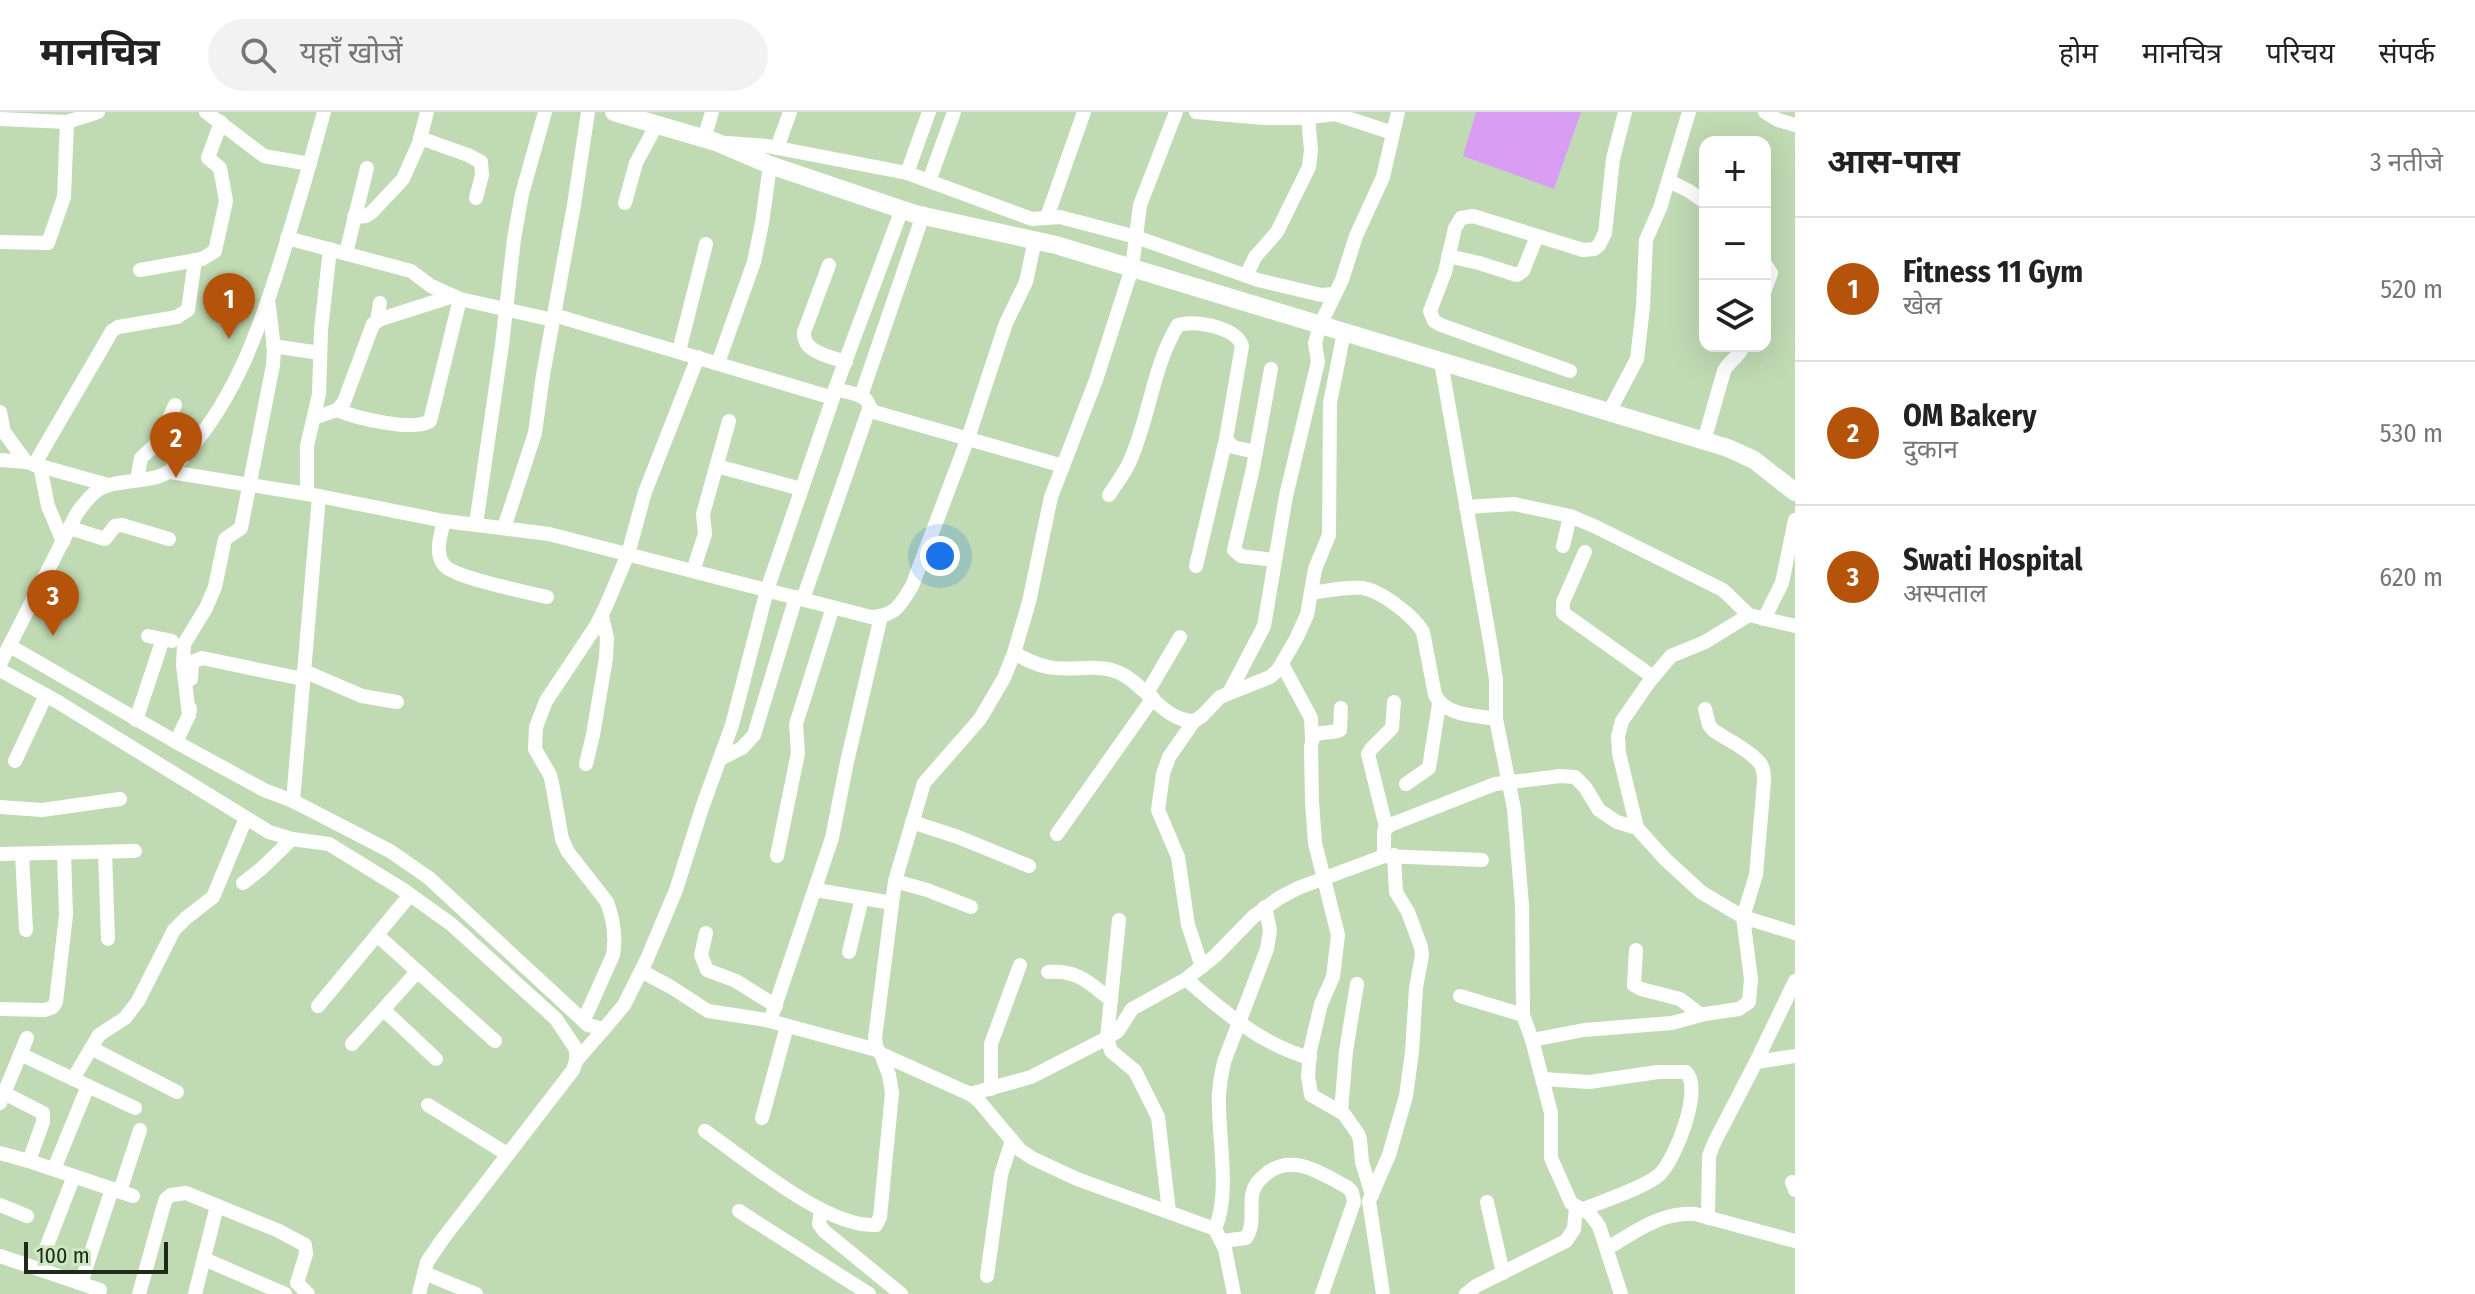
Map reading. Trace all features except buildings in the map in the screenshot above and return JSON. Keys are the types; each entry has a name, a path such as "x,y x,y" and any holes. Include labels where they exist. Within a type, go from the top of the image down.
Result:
{"main road":[{"path":"623,113 773,157 902,209 1035,240 1132,268 1728,448 1754,460 1795,492"}],"street":[{"path":"0,119 57,119 98,112"},
{"path":"206,112 264,156 310,164"},
{"path":"170,472 203,434 245,363 268,299 324,112"},
{"path":"354,217 372,212 399,184 420,138 427,112"},
{"path":"476,524 519,209 545,112"},
{"path":"504,528 535,433 588,112"},
{"path":"710,140 712,112"},
{"path":"718,363 754,262 773,157 790,112"},
{"path":"907,173 929,112"},
{"path":"929,181 954,112"},
{"path":"1047,217 1084,112"},
{"path":"705,1131 821,1210 871,1226 879,1221 892,1093 889,1075 875,1038 895,881 924,783 980,719 1004,678 1014,653 1029,602 1051,497 1096,380 1132,268 1145,190 1176,112"},
{"path":"1196,112 1237,117 1335,114 1393,133"},
{"path":"1229,693 1264,626 1286,496 1318,362 1315,343 1320,325 1342,280 1356,236 1383,177 1398,112"},
{"path":"1570,371 1434,321 1430,311 1458,222 1468,216 1583,250 1599,245 1605,233 1613,159 1625,112"},
{"path":"1609,412 1637,359 1643,307 1644,251 1689,112"},
{"path":"1765,112 1795,125"},
{"path":"1246,276 1255,257 1277,232 1309,167 1311,150 1301,116"},
{"path":"0,242 48,243 64,197 57,119"},
{"path":"140,270 195,260 212,255 215,251 225,209 222,173 208,158 221,122"},
{"path":"625,203 636,163 657,124"},
{"path":"420,138 481,162 482,175 476,198"},
{"path":"773,157 907,173 1026,217 1060,217 1136,237 1246,276 1321,295 1333,294"},
{"path":"346,253 367,168"},
{"path":"1669,181 1699,198"},
{"path":"576,1061 624,1005 676,890 751,660 767,590 902,209"},
{"path":"720,759 742,748 754,735 865,402 923,215"},
{"path":"1448,256 1517,275 1523,271 1537,236"},
{"path":"287,238 411,271 431,286 456,298 553,317 865,402 874,412 1063,466"},
{"path":"0,664 8,640 77,513 89,498 108,485 170,472 313,495 444,521 549,534 871,617 894,611 912,586 968,438 1006,323 1026,282 1035,240"},
{"path":"679,351 706,244"},
{"path":"293,801 304,675 313,495 307,446 319,394 330,249"},
{"path":"33,464 112,331 118,327 185,314 190,303 195,260"},
{"path":"829,265 803,339 811,349 846,362"},
{"path":"377,321 456,298"},
{"path":"337,410 356,417 396,424 422,425 430,421 456,298"},
{"path":"189,715 183,665 184,644 215,587 225,539 241,528 273,365 268,299"},
{"path":"314,418 337,410 344,402 370,330 377,321 380,303"},
{"path":"1109,495 1134,453 1157,373 1178,325 1194,323 1230,333 1242,346 1226,439 1196,566"},
{"path":"1202,967 1188,925 1178,857 1158,810 1165,766 1194,721 1220,697 1270,677 1282,664 1307,615 1315,569 1329,535 1330,403 1344,332"},
{"path":"273,346 320,353"},
{"path":"1704,441 1724,371 1740,352"},
{"path":"584,1020 613,955 612,921 607,902 568,852 562,839 550,775 535,749 534,736 546,701 602,616 628,554 645,492 698,357"},
{"path":"1441,362 1495,669 1496,719 1514,809 1522,905 1523,1015 1551,1113 1551,1158 1571,1203 1595,1219 1608,1248 1621,1294"},
{"path":"1271,369 1234,550 1241,556 1274,560"},
{"path":"137,480 141,458 159,441 175,405"},
{"path":"0,421 33,464 48,506 66,535"},
{"path":"693,571 705,534 703,514 729,421"},
{"path":"1226,439 1233,447 1256,452"},
{"path":"0,460 33,464 108,485"},
{"path":"717,466 801,489"},
{"path":"1466,507 1514,504 1570,516 1723,590 1749,615 1795,626"},
{"path":"1563,546 1570,516"},
{"path":"1764,619 1782,583 1795,520"},
{"path":"444,521 439,552 449,570 547,597"},
{"path":"66,535 105,539 115,526 122,525 169,539"},
{"path":"1585,552 1561,607 1563,613 1653,677"},
{"path":"1311,593 1359,587 1366,589 1413,618 1423,632 1439,704 1429,768 1406,784"},
{"path":"777,856 798,753 796,724 833,607"},
{"path":"1749,615 1705,642 1671,656 1622,721 1618,736 1619,753 1637,828 1665,859 1693,885 1743,917 1795,933"},
{"path":"586,764 606,658 607,638 602,616"},
{"path":"770,1021 832,838 881,616"},
{"path":"136,720 156,637 184,644"},
{"path":"1057,834 1150,696 1180,637"},
{"path":"8,640 136,720 264,790 293,801 390,851 429,878 584,1020 593,1027 604,1029"},
{"path":"1014,653 1034,664 1050,668 1118,672 1178,718 1194,721"},
{"path":"176,742 189,715 191,667 196,659 304,675 362,696 397,702"},
{"path":"1282,664 1311,718 1314,826 1323,879 1338,935 1333,977 1321,1004 1310,1058 1308,1076 1311,1095 1348,1118 1360,1140 1362,1162 1372,1195"},
{"path":"0,670 269,832 329,844 410,895 492,959 556,1019 570,1037 576,1049 573,1070 442,1240 427,1262 419,1294"},
{"path":"15,761 46,695"},
{"path":"1383,1294 1369,1206 1389,1155 1406,1096 1421,965 1421,947 1408,912 1396,892 1383,837 1386,827 1368,754 1392,728 1394,702"},
{"path":"1439,704 1447,709 1496,719"},
{"path":"1312,739 1317,734 1340,730 1341,708"},
{"path":"1532,1040 1584,1030 1672,1023 1739,1009 1749,1002 1751,979 1743,917 1756,875 1763,769 1761,763 1713,730 1705,709"},
{"path":"1386,827 1451,800 1507,782 1560,776 1575,777 1599,810 1617,822 1637,828"},
{"path":"0,807 42,810 120,799"},
{"path":"73,1079 99,1035 125,1018 133,1007 174,930 213,897 246,818"},
{"path":"912,822 1029,866"},
{"path":"243,883 292,839"},
{"path":"0,854 135,851"},
{"path":"105,852 108,939"},
{"path":"0,1009 45,1010 56,1002 66,915 64,853"},
{"path":"22,854 26,930"},
{"path":"970,1094 1031,1077 1107,1038 1118,1031 1132,1009 1186,979 1265,907 1298,888 1389,855 1482,860"},
{"path":"895,881 971,907"},
{"path":"816,890 892,903"},
{"path":"318,1006 410,895"},
{"path":"849,952 862,898"},
{"path":"1234,1294 1219,1235 1222,1199 1219,1091 1224,1062 1267,949 1270,930 1265,907"},
{"path":"1119,920 1107,1038 1111,1051 1135,1071 1158,1117 1169,1212"},
{"path":"706,933 701,955 707,970 736,981 776,1006"},
{"path":"377,935 495,1041"},
{"path":"1636,950 1634,985 1680,999 1701,1015"},
{"path":"991,1089 991,1044 1020,965"},
{"path":"641,971 708,1011 770,1021 879,1052 970,1094 1020,1150 1032,1158 1219,1235 1246,1238 1251,1228 1254,1187 1258,1180 1277,1166 1299,1165 1347,1187 1352,1192 1354,1202 1322,1294"},
{"path":"1048,972 1064,971 1077,975 1111,1000"},
{"path":"352,1044 417,972"},
{"path":"1186,979 1239,1024 1285,1050 1310,1058"},
{"path":"1708,1218 1709,1156 1795,981"},
{"path":"1341,1112 1346,1051 1357,984"},
{"path":"1460,996 1523,1015"},
{"path":"384,1010 436,1059"},
{"path":"762,1118 787,1026"},
{"path":"27,1038 3,1088 43,1113 43,1122 29,1161"},
{"path":"91,1048 177,1092"},
{"path":"20,1054 135,1108"},
{"path":"1756,1062 1795,1056"},
{"path":"1543,1079 1589,1082 1667,1071 1686,1072 1690,1077 1692,1096 1687,1118 1661,1173 1578,1208"},
{"path":"54,1169 88,1086"},
{"path":"428,1105 507,1154"},
{"path":"81,1283 122,1192 140,1130"},
{"path":"987,1276 1001,1175 1012,1140"},
{"path":"0,1153 122,1192"},
{"path":"46,1248 74,1176"},
{"path":"139,1294 166,1199 178,1193 186,1193 279,1231 305,1245 299,1290"},
{"path":"1487,1202 1503,1273"},
{"path":"0,1205 27,1216"},
{"path":"195,1294 217,1206"},
{"path":"1466,1294 1566,1241 1574,1229 1578,1208"},
{"path":"821,1210 819,1224 824,1231 901,1294"},
{"path":"739,1211 869,1294"},
{"path":"1608,1248 1650,1222 1686,1214 1795,1241"},
{"path":"0,1256 100,1290"},
{"path":"204,1259 285,1294"},
{"path":"424,1273 476,1294"}],"shaded area":[{"path":"1476,112 1581,112 1554,189 1463,156"}],"place":[{"name":"Fitness 11 Gym","path":"229,339"},
{"name":"OM Bakery","path":"176,478"},
{"name":"Swati Hospital","path":"53,636"}]}
